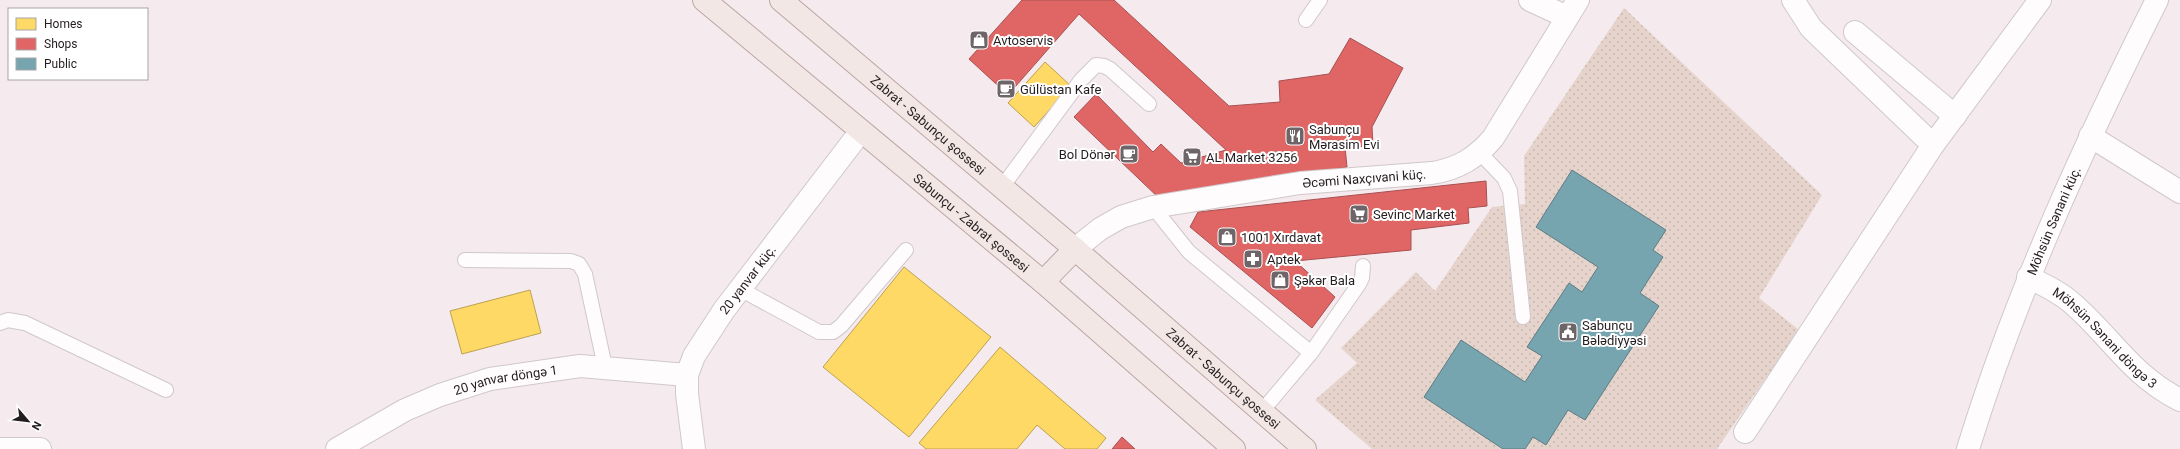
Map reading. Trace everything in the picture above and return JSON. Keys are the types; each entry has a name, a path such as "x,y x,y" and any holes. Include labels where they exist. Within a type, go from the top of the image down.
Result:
{"main road":[{"name":"Sabunçu - Zabrat şossesi","path":"704,0 1043,282 1234,449"},
{"name":"Zabrat - Sabunçu şossesi","path":"781,0 1075,249 1305,449"},
{"path":"1043,282 1075,249"}],"street":[{"path":"1530,0 1572,9"},
{"path":"1793,0 1811,28 1934,145"},
{"path":"1745,432 1934,145 2040,0"},
{"name":"Möhsün Sənani küç.","path":"1968,449 1993,369 2028,278 2090,136 2157,0"},
{"name":"Əcəmi Naxçıvani küç.","path":"1075,249 1100,229 1121,216 1152,207 1300,183 1440,172 1462,164 1480,153 1508,115 1572,9"},
{"path":"1855,32 1955,116"},
{"name":"20 yanvar küç.","path":"694,449 689,415 687,375 694,356 703,340 740,289 861,131"},
{"path":"2090,136 2180,192"},
{"name":"Möhsün Sənani döngə 3","path":"2028,278 2054,290 2073,304 2149,382 2180,400"},
{"name":"20 yanvar döngə 1","path":"337,449 405,410 440,395 483,382 580,366 687,375"},
{"path":"0,449 40,449"}],"lane":[{"path":"1306,20 1320,0"},
{"path":"1002,187 1081,80 1096,66 1104,66 1110,69 1148,104"},
{"path":"1480,153 1504,178 1510,191 1523,317"},
{"path":"1152,207 1189,252 1311,353"},
{"path":"740,289 819,332 832,332 841,326 906,250"},
{"path":"465,260 571,261 579,264 585,274 605,367"},
{"path":"1262,411 1311,353 1359,284 1362,278 1363,266"},
{"path":"0,323 8,320 25,323 166,390"}],"shaded area":[{"path":"1624,8 1822,195 1759,298 1799,330 1717,449 1372,449 1315,400 1357,363 1341,348 1416,272 1435,291 1492,207 1525,204 1524,156"}],"building: Homes":[{"path":"1045,62 1071,86 1034,127 1008,103"},
{"path":"904,267 991,337 909,437 823,367"},
{"path":"530,290 541,333 462,354 450,311"},
{"path":"1000,347 1106,438 1097,449 1065,449 1037,425 1017,449 926,449 919,443"}],"building: Shops":[{"path":"1022,0 1114,0 1229,106 1280,102 1279,81 1329,74 1350,38 1403,68 1372,127 1373,146 1345,147 1347,167 1161,200 1074,117 1096,94 1153,152 1161,144 1181,163 1226,150 1079,14 1008,95 969,59"},
{"path":"1486,181 1487,206 1468,208 1469,223 1411,230 1411,250 1295,261 1335,297 1312,328 1190,227 1198,212"},
{"path":"1122,437 1135,449 1112,449"}],"building: Public":[{"path":"1572,170 1666,230 1653,250 1663,257 1640,293 1659,306 1585,420 1568,410 1546,445 1533,437 1525,449 1503,449 1424,397 1461,340 1525,382 1542,356 1527,347 1569,283 1582,292 1598,267 1536,227"}],"place":[{"name":"Avtoservis","path":"979,40"},
{"name":"Gülüstan Kafe","path":"1006,89"},
{"name":"Sabunçu Mərasim Evi","path":"1295,136"},
{"name":"Bol Dönər","path":"1129,154"},
{"name":"AL Market 3256","path":"1192,157"},
{"name":"Sevinc Market","path":"1359,214"},
{"name":"1001 Xırdavat","path":"1227,237"},
{"name":"Aptek","path":"1253,259"},
{"name":"Şəkər Bala","path":"1280,280"},
{"name":"Sabunçu Bələdiyyəsi","path":"1568,332"}]}
